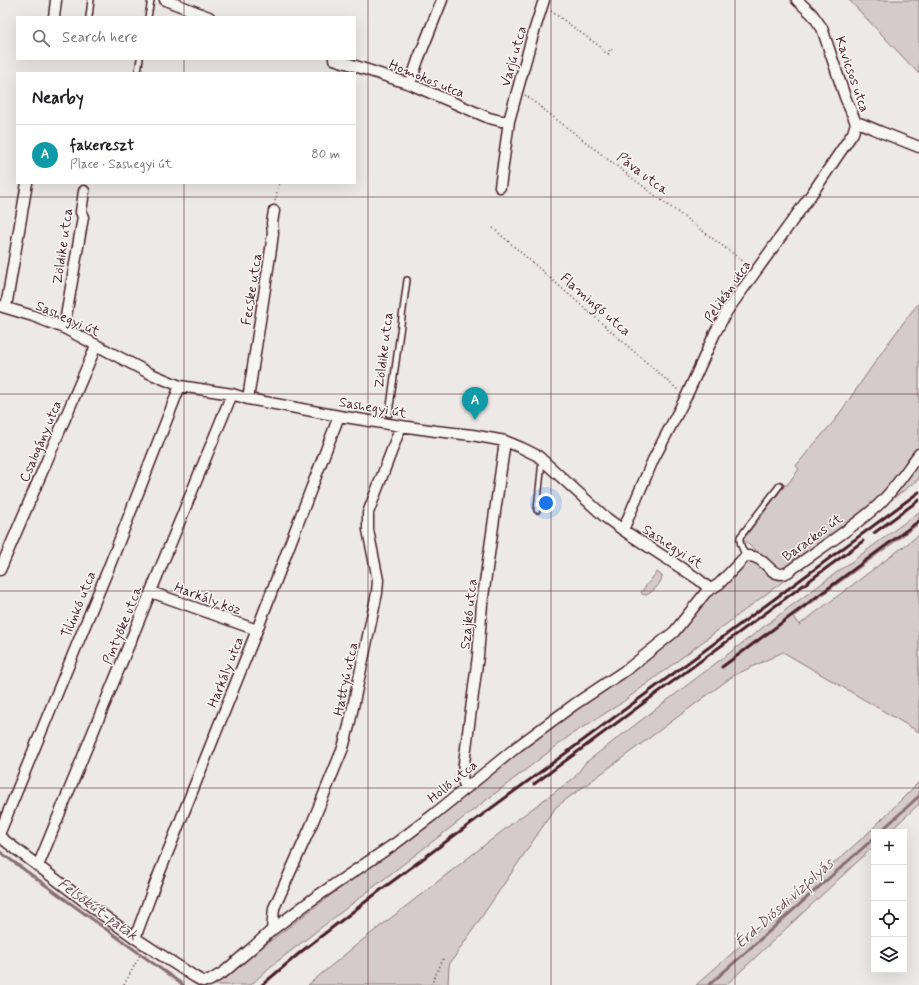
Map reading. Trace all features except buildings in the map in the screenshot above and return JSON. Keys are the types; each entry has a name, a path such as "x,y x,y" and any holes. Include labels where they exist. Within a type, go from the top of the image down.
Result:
{"street":[{"path":"54,16 56,0"},
{"path":"165,0 185,4 207,16"},
{"path":"410,84 442,0"},
{"name":"Kavicsos utca","path":"797,0 812,14 822,28 845,97 856,123 862,124 919,147"},
{"name":"Varjú utca","path":"500,186 509,121 531,41 544,3"},
{"name":"Homokos utca","path":"337,60 410,84 478,114 501,121 509,121"},
{"name":"Pelikán utca","path":"623,530 653,460 686,397 715,332 727,312 811,195 853,133 856,123"},
{"path":"3,307 27,184"},
{"name":"Zöldike utca","path":"64,328 83,217 81,212 84,191"},
{"name":"Fecske utca","path":"248,399 271,250 274,211"},
{"name":"Sashegyi út","path":"3,307 33,316 64,328 149,373 180,386 232,394 248,399 339,416 389,419 401,426 472,435 505,441 538,456 605,517 698,579 710,589"},
{"name":"Csalogány utca","path":"0,570 96,346"},
{"name":"Tilinkó utca","path":"0,832 109,567 180,386"},
{"name":"Pintyőke utca","path":"38,866 232,394"},
{"name":"Harkály utca","path":"135,938 153,889 257,630 339,416"},
{"name":"Hattyú utca","path":"272,930 274,908 311,826 342,748 349,726 377,593 378,580 368,530 368,513 401,426"},
{"name":"Szajkó utca","path":"466,788 462,778 462,771 478,656 482,604 505,441"},
{"name":"Barackos út","path":"746,556 756,557 762,560 777,573 782,574 788,572 877,506 886,497 919,454"},
{"path":"710,589 719,584 746,556"},
{"name":"Holló utca","path":"135,938 202,981 209,981 224,972 272,930 313,899 433,815 518,746 575,704 629,668 674,632 710,589"},
{"name":"Harkály köz","path":"151,592 257,630"},
{"path":"0,837 135,938"}],"lane":[{"path":"88,16 91,0"},
{"path":"148,16 150,0"},
{"path":"138,71 140,60"},
{"name":"Zöldike utca","path":"389,419 407,280"},
{"path":"537,510 542,460"},
{"path":"746,556 739,541 740,537 780,485"}],"path":[{"path":"544,3 602,48 603,51 608,54 610,52 609,50 612,50"},
{"name":"Páva utca","path":"518,89 756,272"},
{"path":"274,211 279,184"},
{"name":"Flamingó utca","path":"493,228 686,397"},
{"path":"124,985 139,956"},
{"path":"431,985 444,956"}],"shaded area":[{"path":"849,0 919,0 919,74"},
{"path":"919,303 919,479 620,704 572,734 270,967 251,985 210,985 222,978 419,830 490,771 614,680 629,675 663,642 675,636 714,590 755,550 743,540 799,469 796,466 835,420 884,349"},
{"path":"919,512 919,524 793,617 799,625 919,535 919,732 783,652 733,676 556,807 449,965 448,985 308,985 360,942 518,819 574,778 585,763 787,609"},
{"path":"657,572 662,576 658,585 649,594 642,594 641,592"},
{"path":"919,782 919,804 892,829 872,829"},
{"path":"871,830 871,849 726,985 696,985"}],"waterway":[{"name":"Érd-Diósdi vízfolyás","path":"883,829 919,796"},
{"name":"Érd-Diósdi vízfolyás","path":"709,985 871,841"},
{"name":"Felsőkút-patak","path":"0,852 183,985"}],"railway":[{"path":"262,985 302,951 382,889 919,492"},
{"path":"874,533 919,500"},
{"path":"722,667 919,521"},
{"path":"534,784 863,541"}],"place":[{"name":"fakereszt","path":"475,420"}]}
